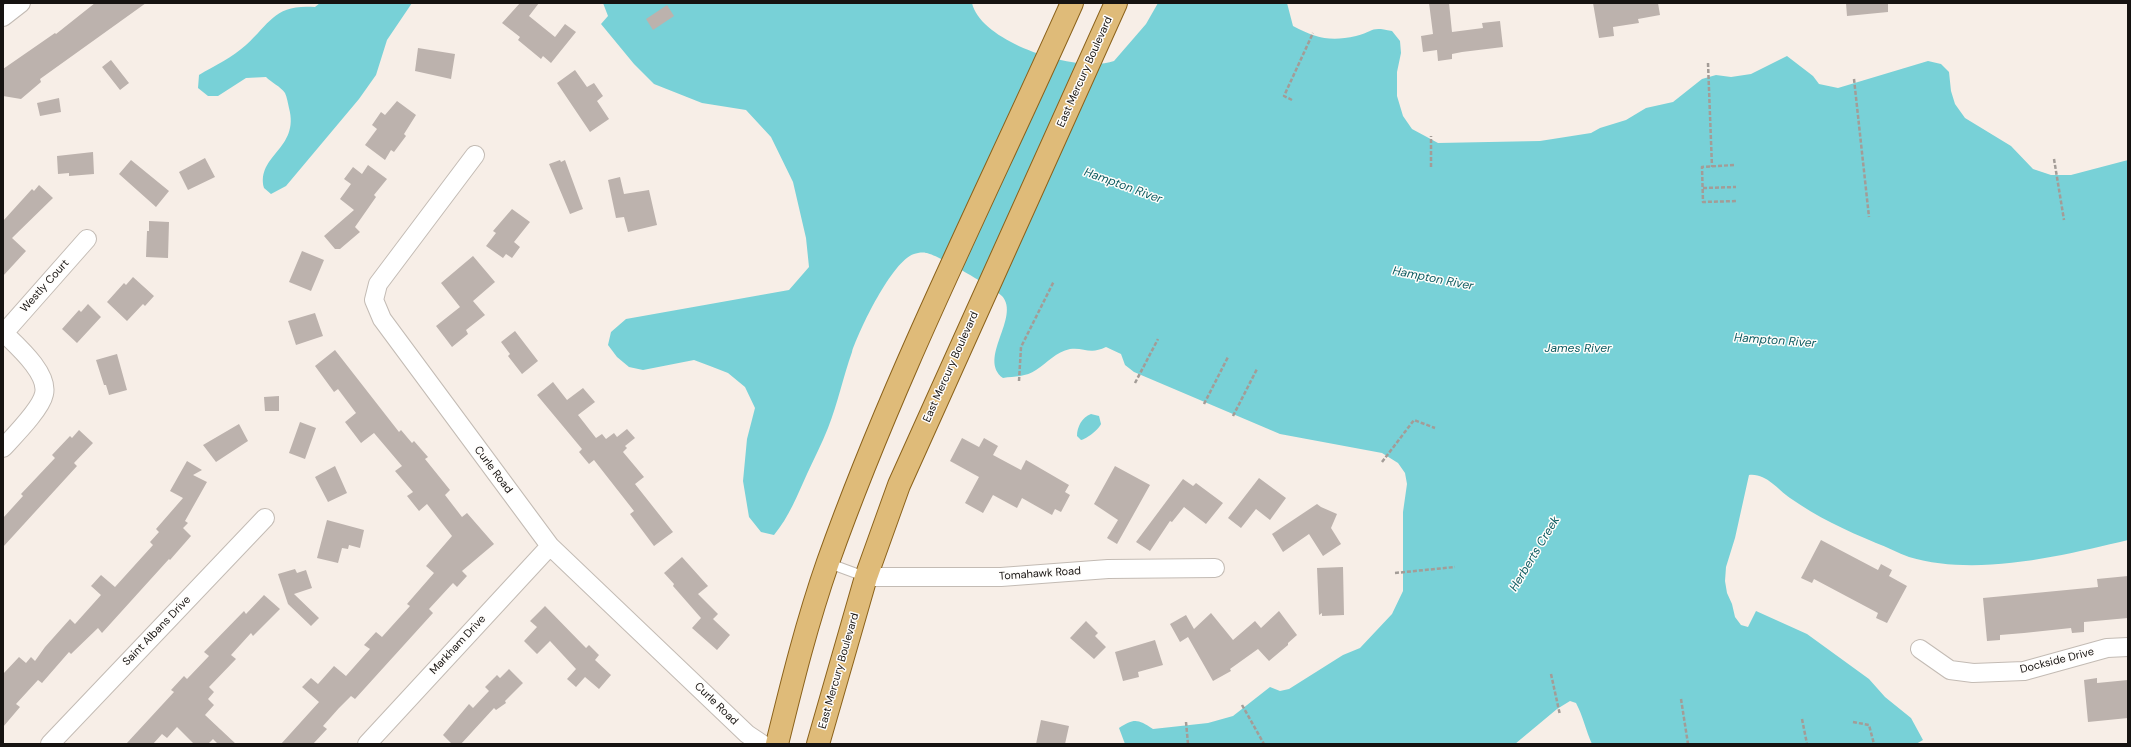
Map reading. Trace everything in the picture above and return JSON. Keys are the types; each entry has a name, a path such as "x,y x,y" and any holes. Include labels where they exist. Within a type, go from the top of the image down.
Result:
{"main road":[{"name":"East Mercury Boulevard","path":"818,744 866,577 899,485 1116,3"},
{"path":"777,744 796,666 828,563 870,457 941,287 1070,6"}],"street":[{"path":"3,17 21,3"},
{"name":"Curle Road","path":"475,155 378,284 374,300 382,318 392,335 550,546 747,734 762,744"},
{"name":"Westly Court","path":"3,332 87,239"},
{"path":"3,332 36,366 43,380 44,394 34,411 3,448"},
{"name":"Saint Albans Drive","path":"50,744 264,518"},
{"name":"Markham Drive","path":"367,744 550,546"},
{"name":"Tomahawk Road","path":"866,577 1001,577 1108,569 1215,568"},
{"name":"Dockside Drive","path":"1920,649 1950,670 1973,673 2024,671 2107,648 2128,647"}],"lane":[{"path":"828,563 866,577"}],"path":[{"path":"1292,100 1284,96 1313,33"},
{"path":"1708,64 1712,167"},
{"path":"1854,79 1869,217"},
{"path":"1431,168 1432,136"},
{"path":"2054,159 2064,220"},
{"path":"1734,165 1702,167 1703,202 1737,201"},
{"path":"1703,188 1736,187"},
{"path":"1019,381 1021,347 1054,281"},
{"path":"1135,383 1158,338"},
{"path":"1204,404 1228,357"},
{"path":"1233,416 1256,369"},
{"path":"1382,462 1414,420 1435,428"},
{"path":"1395,573 1455,567"},
{"path":"1550,674 1560,715"},
{"path":"1681,699 1688,744"},
{"path":"1242,705 1264,744"},
{"path":"1802,719 1807,744"},
{"path":"1186,722 1188,744"},
{"path":"1854,722 1869,725 1874,744"}],"water":[{"path":"320,3 412,3 387,40 376,75 359,99 286,186 271,194 264,188 263,177 266,167 284,143 289,133 291,122 285,93 266,77 246,78 218,96 208,96 198,88 199,75 241,49 275,16 291,8 315,7"},
{"name":"James River","path":"603,3 972,3 979,18 993,31 1012,42 1033,52 1056,59 1078,63 1098,64 1114,61 1146,24 1158,3 1287,3 1293,26 1323,38 1347,38 1376,29 1392,31 1400,41 1401,53 1397,72 1397,96 1403,116 1412,129 1438,143 1540,141 1591,133 1600,128 1626,120 1646,108 1673,102 1702,79 1716,75 1731,77 1751,74 1787,56 1813,76 1819,84 1838,88 1928,61 1941,64 1949,72 1951,91 1955,104 1965,118 2011,146 2033,169 2051,175 2071,175 2128,160 2128,540 2047,558 2019,562 1991,565 1935,563 1909,557 1842,528 1800,505 1761,476 1749,475 1735,538 1726,567 1725,581 1727,593 1732,604 1735,617 1741,625 1748,627 1756,611 1807,634 1869,679 1885,697 1911,718 1923,740 1916,744 1592,744 1576,703 1570,701 1557,709 1515,744 1125,744 1119,728 1132,721 1143,723 1153,729 1208,723 1233,716 1270,687 1280,691 1289,689 1343,655 1360,648 1392,614 1403,591 1403,512 1407,484 1405,473 1398,463 1382,453 1280,434 1134,372 1125,365 1121,354 1106,347 1091,351 1075,349 1065,350 1032,372 1024,375 1003,378 996,370 995,360 996,349 1007,315 1006,305 1002,296 965,272 941,259 925,253 920,253 914,254 905,259 896,269 877,297 856,342 828,428 792,506 774,535 761,532 749,517 743,481 747,439 755,408 745,387 728,373 694,360 643,370 629,367 617,357 608,345 611,332 626,319 789,290 809,267 806,238 793,182 771,137 746,110 702,103 654,84 634,64 601,24 608,16"},
{"path":"1091,414 1099,416 1101,424 1092,434 1081,440 1077,436 1079,426 1085,417"}],"building":[{"path":"95,3 146,3 40,79 41,82 21,99 3,96 3,69 55,33 56,34"},
{"path":"520,3 539,3 529,16 555,37 565,24 576,32 551,63 543,56 541,59 518,40 520,37 502,23"},
{"path":"1429,3 1449,3 1452,32 1483,28 1482,23 1500,21 1503,47 1452,54 1452,59 1438,61 1437,50 1423,52 1421,36 1433,34"},
{"path":"1593,3 1658,3 1660,15 1638,19 1639,23 1613,27 1614,36 1599,38"},
{"path":"1846,3 1888,3 1888,12 1847,16"},
{"path":"667,5 674,16 653,30 646,19"},
{"path":"418,48 455,54 451,79 415,71"},
{"path":"111,60 129,83 120,90 102,67"},
{"path":"575,70 587,87 594,83 603,96 597,101 609,119 590,132 557,83"},
{"path":"59,98 61,112 40,116 37,103"},
{"path":"397,101 416,115 404,134 406,136 394,152 391,150 385,160 365,145 377,129 372,125 381,112 385,115"},
{"path":"93,152 94,174 69,176 69,173 58,174 57,156"},
{"path":"205,158 215,177 188,190 179,172"},
{"path":"131,160 169,191 156,207 119,174"},
{"path":"560,160 561,162 565,160 583,209 570,214 549,164"},
{"path":"368,165 387,179 374,195 376,197 355,227 360,232 340,249 335,249 324,236 354,210 340,199 351,184 344,179 353,167 362,174"},
{"path":"620,177 624,194 649,190 657,225 628,232 624,217 616,218 608,180"},
{"path":"39,185 53,198 12,238 26,251 3,276 3,221 32,189 34,191"},
{"path":"512,209 530,222 514,242 520,247 512,258 506,254 503,258 486,246 496,233 493,231"},
{"path":"149,221 169,222 168,258 146,257"},
{"path":"302,251 324,260 311,291 289,282"},
{"path":"473,256 495,282 473,301 485,315 466,330 468,334 452,347 436,326 460,307 441,283"},
{"path":"133,277 154,296 145,306 143,304 127,321 107,302 124,283 126,285"},
{"path":"88,304 101,317 77,343 62,329 79,310 81,312"},
{"path":"315,313 323,336 296,345 288,321"},
{"path":"515,331 538,361 522,374 508,356 510,354 501,342"},
{"path":"335,350 399,432 401,430 412,443 414,441 428,457 425,459 450,490 445,495 462,517 467,513 494,544 462,571 467,576 457,587 453,583 429,609 433,613 355,699 351,696 339,708 323,726 327,729 313,744 281,744 319,702 302,687 311,678 318,684 334,666 346,676 370,649 364,645 376,632 382,637 410,606 407,604 434,573 426,566 452,536 427,504 419,511 407,496 413,492 395,471 402,466 374,433 361,443 345,422 356,413 338,389 334,392 315,366"},
{"path":"117,354 127,390 109,395 106,385 104,385 96,360"},
{"path":"553,382 567,400 583,388 595,402 578,415 596,438 602,434 606,439 614,433 617,437 627,429 635,438 625,446 627,448 623,452 644,477 635,484 673,532 654,546 630,514 634,511 594,460 589,464 579,452 582,449 537,395"},
{"path":"279,396 279,411 265,411 264,397"},
{"path":"300,422 316,428 305,459 289,453"},
{"path":"239,424 248,441 216,462 203,445"},
{"path":"79,430 93,443 74,463 77,466 3,547 3,518 23,496 21,494 55,458 52,455 70,436 72,438"},
{"path":"962,438 979,447 984,438 998,446 993,455 1021,470 1026,460 1069,485 1065,492 1070,495 1061,512 1055,509 1052,515 1022,498 1017,508 993,495 983,513 965,503 979,477 950,461"},
{"path":"187,461 202,470 193,475 207,482 185,521 188,523 183,528 191,536 102,633 98,628 71,654 69,652 42,683 38,680 16,704 20,707 3,727 3,674 19,657 26,663 31,657 35,661 45,647 70,619 75,624 101,595 91,586 101,575 115,587 153,545 150,542 159,532 156,529 183,498 170,491"},
{"path":"335,466 347,493 328,502 315,477"},
{"path":"1115,466 1150,485 1117,544 1107,538 1118,520 1094,504"},
{"path":"1259,478 1286,498 1270,520 1256,509 1241,528 1228,518"},
{"path":"1183,479 1193,486 1196,483 1223,503 1206,524 1184,507 1172,522 1170,521 1150,551 1136,542"},
{"path":"1317,504 1337,514 1331,528 1341,544 1323,556 1309,534 1283,552 1272,534"},
{"path":"327,520 364,530 360,548 349,545 348,549 342,548 338,563 317,558"},
{"path":"1821,540 1878,570 1881,564 1892,570 1889,576 1907,586 1887,623 1876,618 1878,613 1814,579 1812,583 1801,578"},
{"path":"682,557 708,586 698,594 718,614 713,619 730,635 717,650 692,628 701,618 673,586 674,584 664,573"},
{"path":"1343,567 1344,615 1322,616 1322,613 1319,615 1317,568"},
{"path":"295,569 297,573 306,570 312,588 294,594 319,618 311,626 288,604 278,574"},
{"path":"2128,576 2128,618 2084,622 2084,632 2072,633 2071,628 2000,635 2000,640 1987,641 1983,598 2098,587 2097,579"},
{"path":"264,595 280,609 253,636 251,633 231,655 236,659 209,687 214,692 208,699 214,705 205,715 236,744 218,744 213,739 208,744 194,744 177,727 167,738 162,734 153,744 126,744 174,692 171,690 184,676 187,679 209,656 204,652 244,611 246,614"},
{"path":"545,606 586,648 589,645 599,655 595,660 611,675 599,689 585,677 576,687 567,679 576,669 550,641 537,654 524,641 537,627 530,621"},
{"path":"1279,611 1297,635 1288,643 1288,645 1269,661 1258,649 1230,669 1231,671 1213,681 1188,637 1180,642 1170,624 1186,615 1194,629 1211,613 1233,640 1255,621 1261,628"},
{"path":"1086,621 1098,633 1095,636 1106,647 1094,659 1070,638"},
{"path":"1155,640 1163,665 1138,672 1139,677 1123,681 1115,652"},
{"path":"509,669 523,683 505,701 506,703 496,710 494,708 461,744 452,744 443,735 469,704 473,708 489,691 485,687 497,675 500,678"},
{"path":"2097,678 2097,683 2128,680 2128,718 2088,722 2084,680"},
{"path":"1041,720 1069,726 1065,744 1036,744"}],"water label":[{"name":"Hampton River","path":"1123,186"},
{"name":"Hampton River","path":"1433,279"},
{"name":"Hampton River","path":"1775,341"},
{"name":"Herberts Creek","path":"1535,554"}]}
